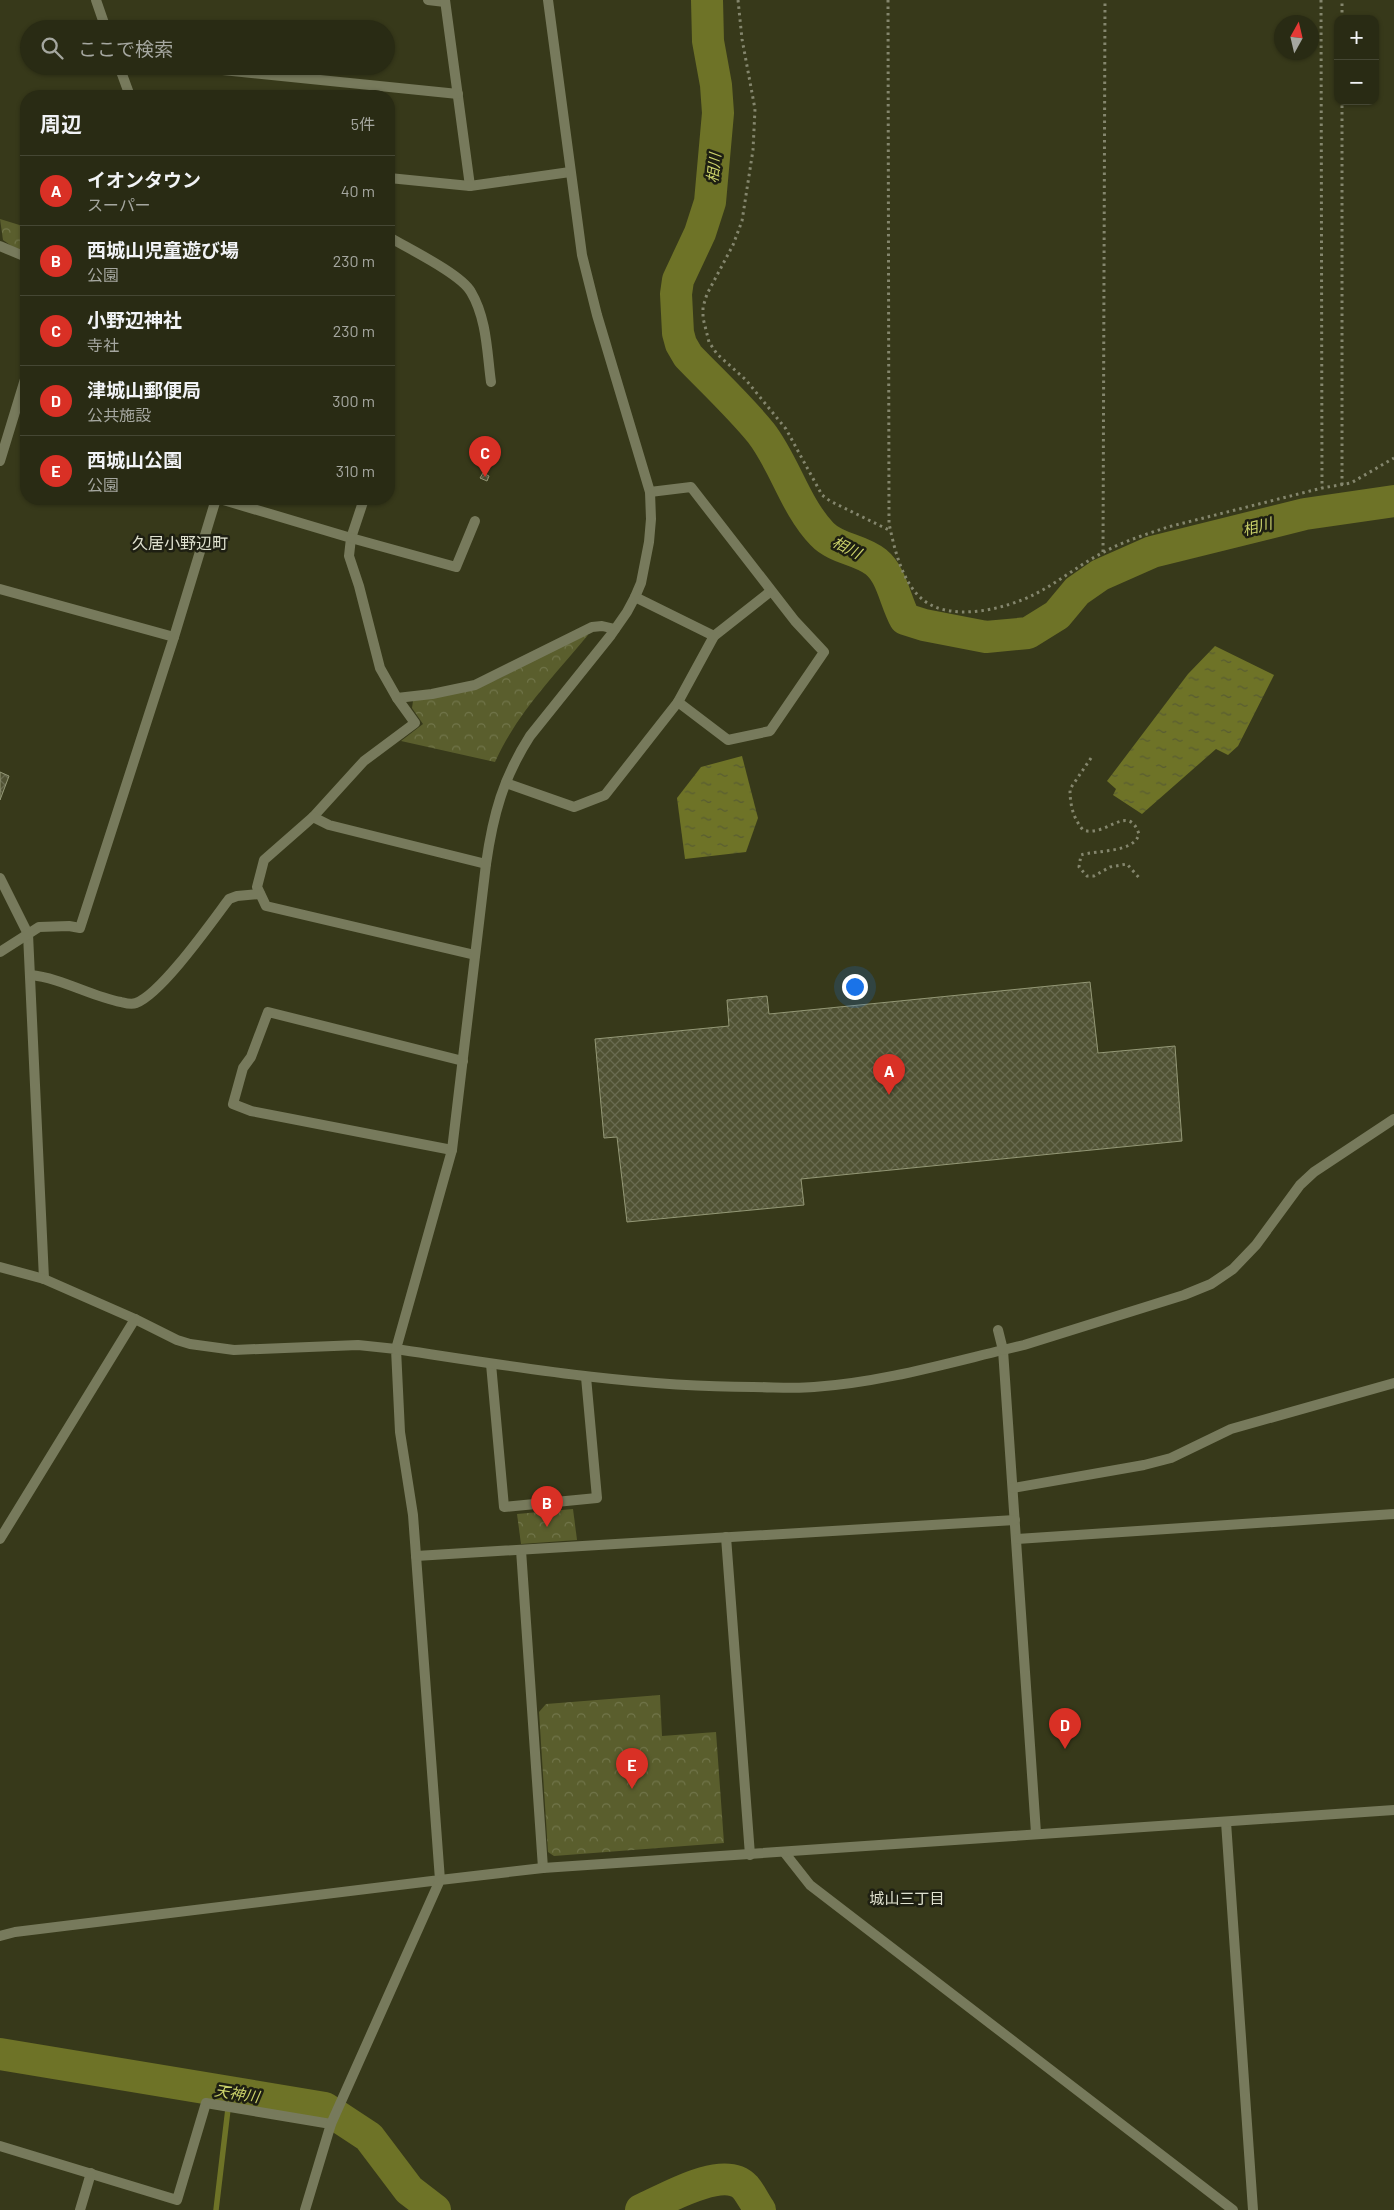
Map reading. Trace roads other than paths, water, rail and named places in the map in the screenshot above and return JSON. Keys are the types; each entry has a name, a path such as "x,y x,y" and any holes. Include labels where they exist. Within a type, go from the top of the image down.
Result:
{"street":[{"path":"96,0 103,20"},
{"path":"428,0 445,1 470,186"},
{"path":"306,2210 332,2122 440,1880 413,1515 400,1432 396,1349 452,1150 492,822 518,754 530,736 628,612 641,583 652,519 650,492 597,315 582,255 548,0"},
{"path":"122,75 128,90"},
{"path":"272,75 458,94"},
{"path":"395,179 470,186 570,172"},
{"path":"395,240 449,272 471,291 484,325 491,382"},
{"path":"0,246 20,254"},
{"path":"0,461 20,396"},
{"path":"650,492 691,487 795,621 824,652 770,731 728,740 678,702"},
{"path":"0,952 39,927 69,926 80,928 174,637 214,505"},
{"path":"240,505 456,567 475,521"},
{"path":"362,505 351,538 349,556 359,586 380,668 397,698 415,723 364,760 313,817 264,860 257,887 266,906 475,955"},
{"path":"0,589 174,637"},
{"path":"506,783 574,807 605,795 678,702 714,636 771,591"},
{"path":"635,597 714,636"},
{"path":"397,698 475,685 592,626 615,629"},
{"path":"313,817 329,826 486,864"},
{"path":"0,878 28,934 44,1279"},
{"path":"30,975 45,977 120,1002 134,1004 143,999 170,975 229,899 237,896 260,894"},
{"path":"452,1150 251,1111 233,1104 243,1068 251,1058 268,1012 463,1061"},
{"path":"0,1267 44,1279 135,1318 177,1340 234,1350 358,1345 660,1385 813,1388 861,1381 1024,1346 1184,1295 1211,1284 1233,1269 1256,1245 1300,1184 1314,1172 1394,1118"},
{"path":"0,1539 135,1318"},
{"path":"998,1330 1003,1350 1036,1833"},
{"path":"491,1364 504,1508 597,1498 586,1376"},
{"path":"1013,1488 1144,1465 1170,1458 1231,1429 1394,1383"},
{"path":"1017,1539 1394,1514"},
{"path":"416,1556 1015,1520"},
{"path":"726,1537 750,1854"},
{"path":"521,1550 543,1868"},
{"path":"0,1936 15,1932 543,1868 1394,1810"},
{"path":"1226,1822 1253,2210"},
{"path":"784,1852 810,1886 1233,2210"},
{"path":"0,2146 177,2200 206,2103 332,2122"},
{"path":"80,2210 92,2173"}],"water":[{"path":"1215,646 1274,675 1238,746 1228,755 1216,749 1142,814 1113,795 1116,789 1107,781 1188,674"},
{"path":"742,756 758,818 746,852 685,859 677,798 701,767"}],"waterway":[{"name":"相川","path":"707,0 708,41 716,85 718,113 710,202 700,233 678,280 676,294 678,333 681,344 688,356 735,403 761,433 777,458 804,511 822,534 834,543 863,554 881,567 890,581 905,619 924,625 986,637 1028,633 1057,615 1077,591 1100,575 1152,552 1305,514 1394,501"},
{"name":"天神川","path":"0,2054 325,2108 369,2137 409,2190 435,2210"},
{"path":"216,2210 230,2092"},
{"name":"天神川","path":"641,2210 693,2186 723,2179 735,2181 745,2187 760,2210"}],"place":[{"name":"小野辺神社","path":"485,477"},
{"name":"イオンタウン","path":"889,1095"},
{"name":"西城山児童遊び場","path":"547,1527"},
{"name":"津城山郵便局","path":"1065,1749"},
{"name":"西城山公園","path":"632,1789"}],"district":[{"name":"久居小野辺町","path":"180,542"},
{"name":"城山三丁目","path":"907,1898"}]}
